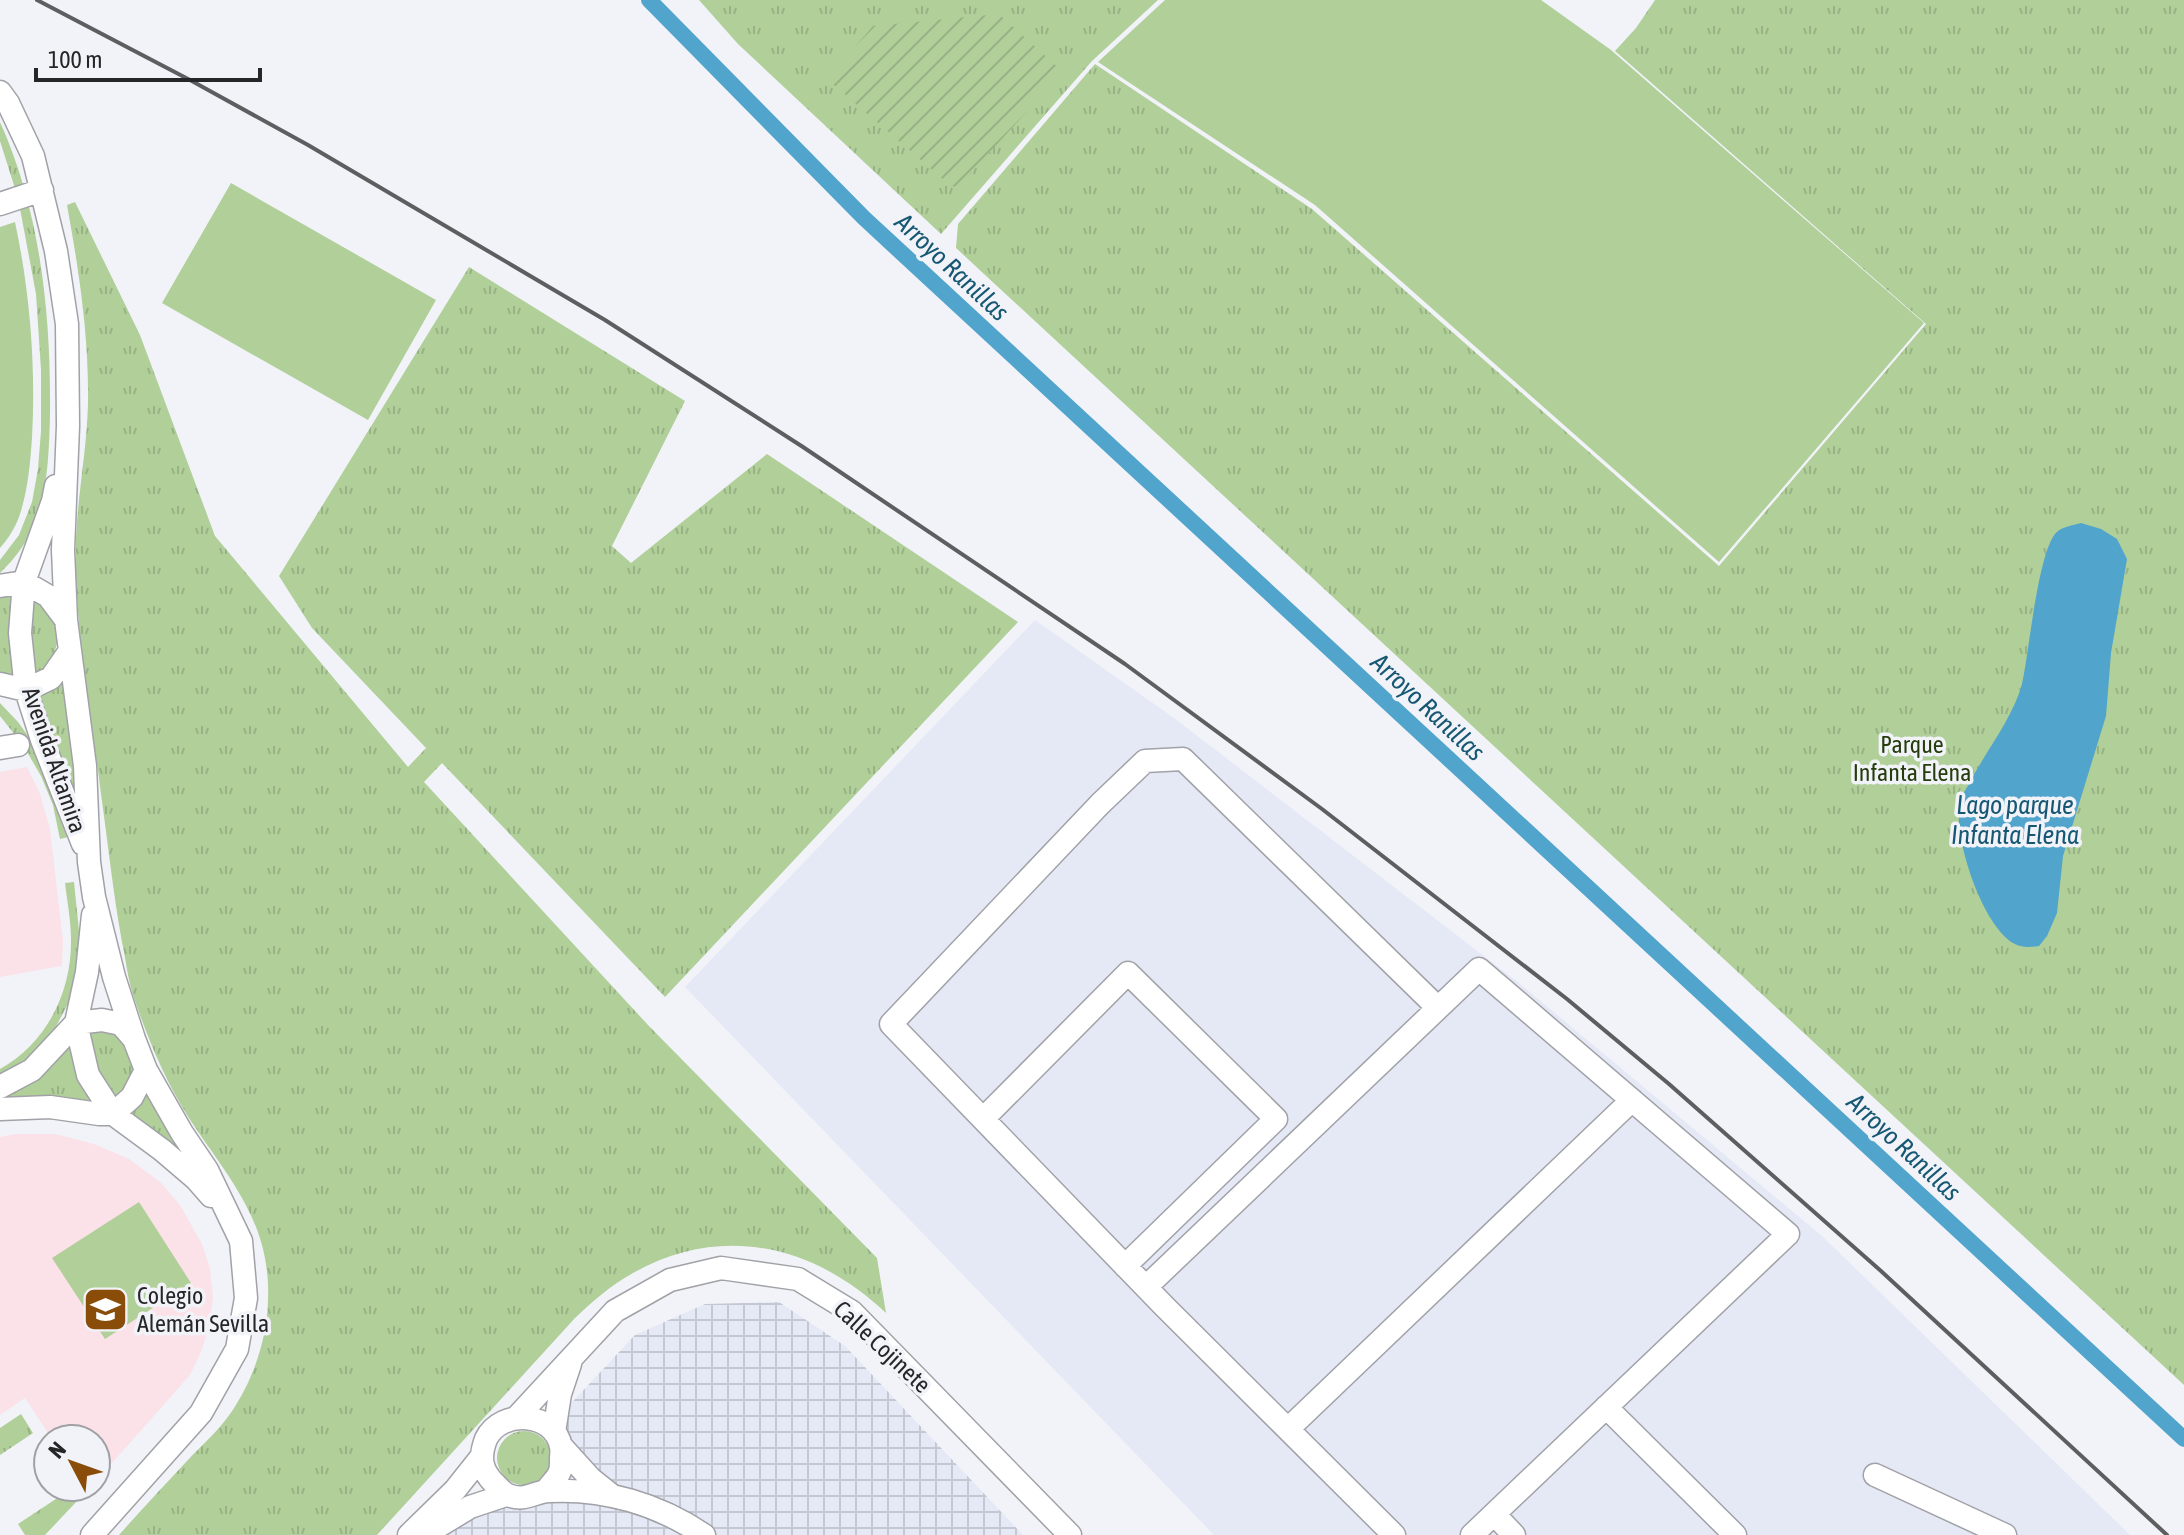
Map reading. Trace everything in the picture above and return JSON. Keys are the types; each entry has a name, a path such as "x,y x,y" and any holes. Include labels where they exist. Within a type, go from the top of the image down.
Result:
{"street":[{"name":"Avenida Altamira","path":"0,92 33,156 56,251 67,324 68,426 63,550 66,620 85,766 89,860 94,897 114,977 146,1070 207,1170 241,1241 246,1298 237,1349 201,1413 92,1535"},
{"path":"0,204 42,190"},
{"name":"Avenida Altamira","path":"68,426 53,501 24,582 20,633 26,690 89,860"},
{"path":"0,586 24,582 48,596 66,620"},
{"path":"0,684 26,690 51,678 69,652"},
{"path":"1394,1535 1125,1266 891,1024 1100,804 1145,761 1183,759 1438,1008"},
{"name":"Avenida Altamira","path":"94,897 87,972 76,1023 88,1075 113,1114 196,1179 228,1215"},
{"path":"1146,1287 1479,969 1788,1234 1472,1535"},
{"path":"983,1119 1128,973 1276,1119 1125,1266"},
{"path":"0,1087 32,1070 76,1023 102,1020 121,1024 134,1039"},
{"path":"0,1109 50,1107 113,1114 132,1097 146,1070"},
{"path":"1288,1429 1632,1100"},
{"name":"Calle Cojinete","path":"517,1417 615,1311 670,1280 721,1268 798,1279 852,1312 1070,1535"},
{"name":"Calle Cojinete","path":"558,1439 560,1394 573,1355"},
{"path":"1606,1407 1735,1535"},
{"path":"409,1535 455,1490 482,1456 487,1437 500,1423 517,1417 537,1419 590,1478 610,1494"},
{"path":"546,1491 561,1470 558,1439"},
{"path":"482,1456 485,1474 506,1495"},
{"path":"1875,1475 2005,1535"},
{"path":"424,1535 470,1507 506,1495 526,1498 546,1491 610,1494 648,1506 704,1535"},
{"path":"1494,1514 1514,1535"}],"shaded area":[{"path":"1035,620 1174,718 1519,983 1822,1236 2130,1535 1214,1535 685,987"},
{"path":"27,767 40,794 50,829 63,941 62,966 0,977 0,772"},
{"name":"Colegio Alemán Sevilla","path":"55,1134 94,1144 129,1159 160,1182 180,1205 202,1244 210,1269 213,1297 210,1323 201,1352 190,1375 112,1463 112,1423 41,1423 25,1398 0,1415 0,1137"},
{"path":"779,1302 845,1346 1023,1535 448,1535 635,1335 705,1304"}],"green space":[{"path":"699,0 1158,0 1092,61 941,234 738,44"},
{"path":"1165,0 1541,0 1611,50 1924,323 1719,562 1315,205 1098,62"},
{"name":"Parque Infanta Elena","path":"1655,0 2184,0 2184,1385 956,248 958,224 1095,64 1312,209 1719,566 1926,324 1615,51"},
{"path":"999,14 1063,72 958,187 951,186 827,79 873,26"},
{"path":"0,122 25,192 41,266 48,340 50,415 47,470 35,523 16,556 0,573 0,560 19,535 32,502 41,431 41,370 36,294 18,198 0,141"},
{"path":"231,183 436,300 368,420 162,303"},
{"path":"75,202 140,335 215,536 408,767 426,748 312,628 279,576 469,267 685,401 612,546 631,563 767,454 1018,622 665,997 442,763 424,782 648,1025 877,1258 886,1313 829,1271 798,1257 766,1249 733,1246 700,1249 666,1258 617,1283 575,1318 377,1535 119,1535 230,1414 252,1374 262,1345 268,1300 267,1272 254,1223 244,1201 187,1115 164,1073 134,998 122,942 77,601 76,538 88,378 82,304 67,205"},
{"path":"15,222 31,329 32,438 22,507 13,529 0,548 0,227"},
{"path":"13,594 15,679 0,677 0,596"},
{"path":"33,597 51,615 58,636 52,658 34,677 29,652"},
{"path":"64,677 79,795 75,795 35,695"},
{"path":"0,703 31,740 65,820 68,837 60,839 53,805 41,776 23,745 0,716"},
{"path":"74,882 81,950 71,998 50,1038 29,1059 0,1079 0,1069 31,1045 54,1014 61,996 67,978 71,939 65,883"},
{"path":"87,1031 115,1035 130,1055 131,1079 127,1089 114,1101 98,1075"},
{"path":"70,1039 96,1107 0,1103 0,1097"},
{"path":"146,1092 187,1160 128,1113"},
{"path":"139,1202 191,1283 105,1339 52,1258"},
{"path":"21,1414 32,1434 0,1455 0,1428"},
{"path":"524,1431 543,1439 551,1458 543,1477 524,1485 505,1477 497,1458 505,1439"},
{"path":"50,1503 75,1503 45,1535 25,1535 18,1524"}],"water":[{"name":"Lago parque Infanta Elena","path":"2081,523 2101,529 2117,539 2127,559 2111,653 2106,716 2063,856 2057,913 2039,946 2024,947 2003,935 1981,901 1965,858 1960,802 2018,696 2040,578 2051,541 2058,531"}],"waterway":[{"name":"Arroyo Ranillas","path":"649,0 864,218 2184,1439"}],"railway":[{"path":"37,0 308,145 605,320 803,447 1125,664 1322,809 1567,999 1669,1084 1881,1271 2167,1535"}],"place":[{"name":"Colegio Alemán Sevilla","path":"106,1310"}]}
